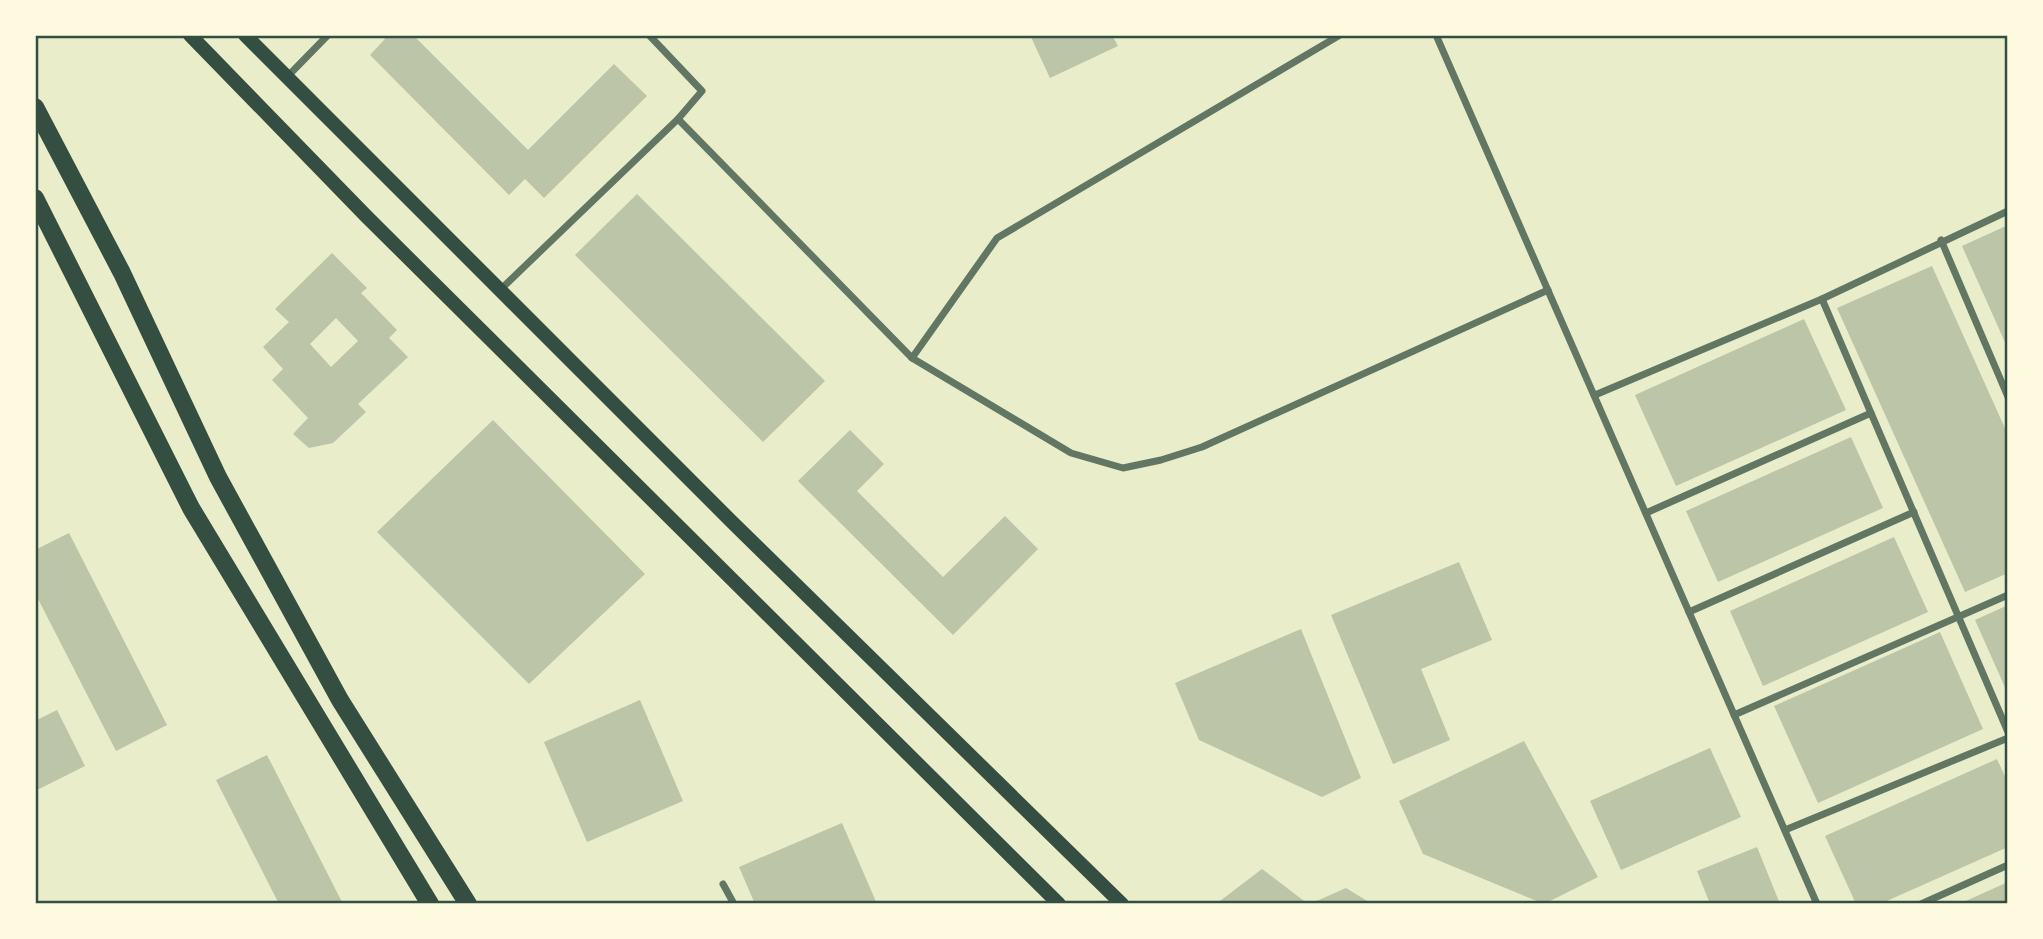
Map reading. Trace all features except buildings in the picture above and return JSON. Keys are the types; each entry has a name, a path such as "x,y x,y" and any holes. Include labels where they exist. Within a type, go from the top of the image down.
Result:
{"main road":[{"path":"190,35 367,217 1059,904"},
{"path":"245,35 733,523 1122,904"},
{"path":"35,107 122,273 218,477 340,700 468,904"},
{"path":"35,198 191,508 430,904"}],"street":[{"path":"287,77 328,35"},
{"path":"500,289 678,120 702,91 649,35"},
{"path":"912,358 997,238 1340,35"},
{"path":"1436,35 1817,904"},
{"path":"678,120 912,358 1071,453 1122,468 1202,447 1548,290"},
{"path":"1595,395 1822,299 1941,240 2008,211"},
{"path":"1941,240 2008,397"},
{"path":"1785,830 2008,735 1822,299"},
{"path":"1646,513 1871,413"},
{"path":"1689,612 1914,512"},
{"path":"1734,715 2008,595"},
{"path":"1921,904 2008,865"},
{"path":"723,884 734,904"}]}
